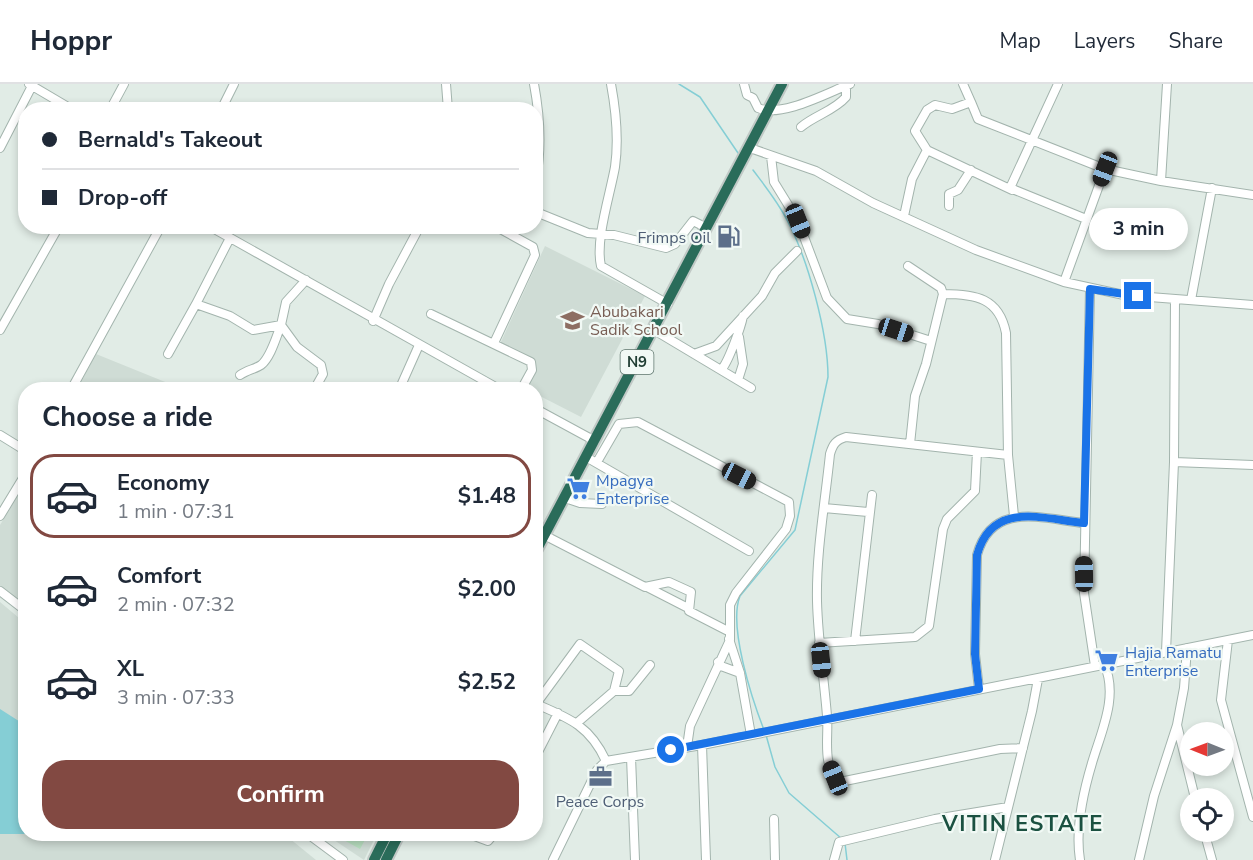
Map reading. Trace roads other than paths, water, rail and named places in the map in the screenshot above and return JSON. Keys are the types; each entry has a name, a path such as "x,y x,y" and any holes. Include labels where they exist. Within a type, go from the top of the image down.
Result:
{"highway":[{"name":"N9","path":"544,535 565,498 592,460 595,441 781,85"},
{"path":"374,860 384,841"},
{"path":"386,860 396,841"}],"street":[{"path":"114,102 124,84"},
{"path":"225,102 234,84"},
{"path":"446,84 447,102"},
{"path":"534,84 537,102"},
{"path":"611,84 617,136 615,163 599,250 601,267 668,304"},
{"path":"744,84 747,95 753,98 758,108 768,112 816,99 848,85"},
{"path":"963,84 978,119 1105,169 1161,181 1253,195"},
{"path":"1012,190 1011,185 1059,84"},
{"path":"1161,181 1167,84"},
{"path":"23,102 31,85 60,102"},
{"path":"801,127 840,105 846,97 848,85"},
{"path":"971,102 952,109 935,105 927,110 915,131 927,150 1012,190 1086,219"},
{"path":"0,148 18,111"},
{"path":"904,216 912,178 927,150"},
{"path":"748,152 771,156 816,171 865,199 976,250 1064,282 1090,289 1253,305"},
{"path":"771,156 774,182 798,221 827,298 834,307 847,319 878,324 931,341"},
{"path":"1064,282 1105,169"},
{"path":"949,206 950,194 958,190 971,170"},
{"path":"1191,300 1212,188"},
{"path":"543,216 588,233 666,248 675,244 693,220 707,228"},
{"path":"1,324 54,234"},
{"path":"75,382 157,234"},
{"path":"223,234 374,321 486,382"},
{"path":"374,321 389,284 416,234"},
{"path":"494,343 536,255 533,247 509,234"},
{"path":"168,354 230,238"},
{"path":"694,354 716,345 762,296 775,273 797,252"},
{"path":"908,266 941,288 943,294 912,406 910,444"},
{"path":"240,375 248,369 260,367 266,361 281,325 286,302 306,280"},
{"path":"1090,289 1084,593 1095,666"},
{"path":"943,294 965,295 990,303 998,308 1003,317 1006,333 1008,455 1014,516"},
{"path":"1167,652 1174,462 1175,299"},
{"path":"196,304 230,316 253,330 281,325"},
{"path":"738,380 743,364 739,337 744,314"},
{"path":"431,315 494,343 533,365 525,382"},
{"path":"281,325 297,347 321,365 323,374 318,382"},
{"path":"654,330 751,387"},
{"path":"721,370 728,361 732,344 739,337"},
{"path":"403,382 419,345"},
{"path":"543,413 595,441"},
{"path":"687,747 690,726 730,639 730,605 736,593 786,529 790,516 789,502 638,422 619,424 592,460 749,551"},
{"path":"0,435 18,446"},
{"path":"1008,455 846,437 839,439 833,445 830,454 824,508 817,600 819,643 828,718 827,757 835,778 844,783 963,756 1023,748"},
{"path":"819,643 915,637 929,626 943,529 947,519 975,491 977,452"},
{"path":"1174,462 1253,465"},
{"path":"0,516 18,486"},
{"path":"855,641 868,512 872,495"},
{"path":"565,498 580,503 602,504"},
{"path":"824,508 868,512"},
{"path":"979,689 975,654 977,555 987,534 1014,516 1033,516 1084,523"},
{"path":"544,535 688,608 710,624 722,626 730,639 741,673 753,735"},
{"path":"647,587 669,582 691,592 688,608"},
{"path":"0,591 18,605"},
{"path":"726,630 731,618"},
{"path":"553,860 597,770 606,761 702,745 828,718 1038,679 1253,635"},
{"path":"1228,640 1221,700 1253,817"},
{"path":"543,694 580,644 616,667 619,671 614,691 578,722"},
{"path":"1139,860 1148,818 1177,725 1184,688 1187,648"},
{"path":"718,662 721,666 741,673"},
{"path":"1080,860 1079,833 1082,802 1109,703 1109,675 1104,664"},
{"path":"614,691 629,691 650,665"},
{"path":"995,860 1038,679"},
{"path":"543,707 578,722 597,744 606,761"},
{"path":"543,742 558,713"},
{"path":"1177,725 1193,788"},
{"path":"702,745 706,860"},
{"path":"631,757 635,860"},
{"path":"834,860 843,841 935,819 1008,807"},
{"path":"774,819 775,860"},
{"path":"317,841 343,860"},
{"path":"1207,842 1212,860"}],"water":[{"path":"0,709 18,721 18,834 0,834"}],"waterway":[{"path":"679,84 700,97 738,153"},
{"path":"753,170 783,213 802,255 821,318 828,377 795,530 740,596 737,609 743,663 764,730"},
{"path":"766,735 775,767 789,793 842,839"},
{"path":"845,843 847,860"}],"place":[{"name":"Frimps Oil","path":"729,237"},
{"name":"Abubakari Sadik School","path":"572,320"},
{"name":"Mpagya Enterprise","path":"578,489"},
{"name":"Hajia Ramatu Enterprise","path":"1107,661"},
{"name":"Peace Corps","path":"600,776"}],"district":[{"name":"VITIN ESTATE","path":"1023,823"}]}
